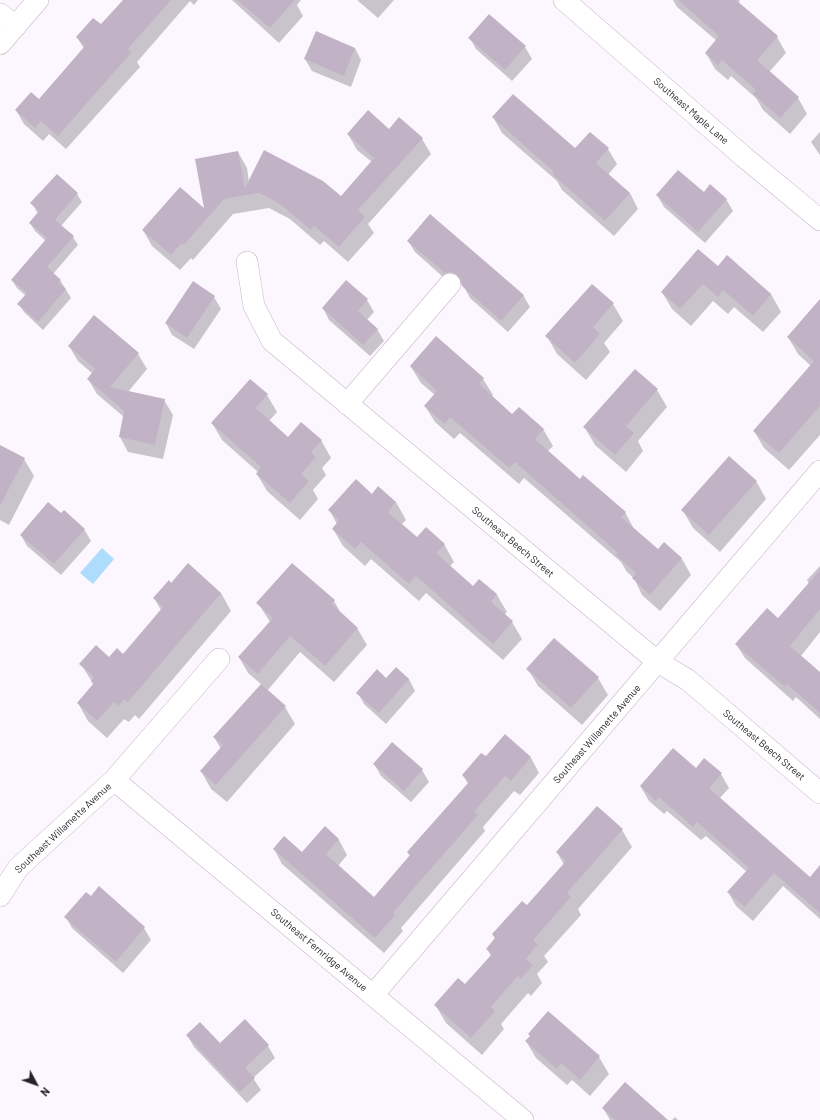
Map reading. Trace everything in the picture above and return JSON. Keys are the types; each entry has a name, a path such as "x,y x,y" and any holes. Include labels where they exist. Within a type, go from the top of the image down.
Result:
{"street":[{"path":"0,44 8,20 38,0"},
{"name":"Southeast Maple Lane","path":"564,0 744,157 820,220"},
{"name":"Southeast Beech Street","path":"246,262 254,306 272,341 658,662 688,680 820,793"},
{"path":"347,404 450,284"},
{"name":"Southeast Willamette Avenue","path":"373,995 820,471"},
{"name":"Southeast Willamette Avenue","path":"0,896 18,868 114,780 219,658"},
{"name":"Southeast Fernridge Avenue","path":"114,780 524,1120"}],"water":[{"path":"102,548 114,559 93,584 80,573"}],"building":[{"path":"123,0 171,0 128,49 132,52 58,136 41,121 35,128 15,110 31,92 39,99 85,46 76,37 93,18 101,24"},
{"path":"237,0 295,0 270,28"},
{"path":"678,0 736,0 778,36 757,60 799,97 780,118 753,94 756,90 722,60 718,65 705,53 719,36"},
{"path":"489,14 526,46 505,70 468,38"},
{"path":"316,31 355,48 344,76 304,59"},
{"path":"513,94 575,148 590,132 609,148 596,163 630,193 605,221 552,174 554,172 492,117"},
{"path":"368,110 389,129 399,117 423,138 358,210 365,217 339,247 314,226 311,230 280,204 259,193 224,199 184,245 182,243 171,255 142,230 180,187 204,208 195,159 238,151 245,188 264,150 323,181 341,196 374,158 347,134"},
{"path":"678,170 704,192 710,184 727,199 698,232 656,195"},
{"path":"57,174 78,193 55,220 74,236 47,267 61,280 58,282 66,289 38,322 17,304 27,293 11,280 47,238 29,223 39,211 30,203"},
{"path":"430,214 524,295 501,321 462,286 461,280 457,275 452,272 445,273 407,241"},
{"path":"698,249 718,266 727,255 771,294 753,316 723,290 718,297 703,284 680,309 661,292"},
{"path":"346,280 368,299 358,311 378,329 363,345 322,308"},
{"path":"193,281 215,296 187,338 165,323"},
{"path":"592,284 614,303 593,327 600,334 575,363 545,336"},
{"path":"820,299 820,406 779,453 753,431 814,361 787,337"},
{"path":"94,315 139,353 110,387 165,399 155,445 119,437 124,411 87,379 95,369 68,346"},
{"path":"436,336 484,378 479,384 512,414 519,407 544,429 535,439 580,479 583,475 626,512 621,517 658,549 664,542 682,558 650,595 632,578 636,573 616,555 618,553 515,462 509,468 450,417 445,424 424,406 437,391 410,366"},
{"path":"635,369 658,389 626,426 634,433 615,455 583,427"},
{"path":"250,379 268,394 256,408 288,437 301,422 322,440 311,452 316,457 301,474 309,481 290,503 256,474 261,467 211,423"},
{"path":"0,445 25,458 0,506"},
{"path":"729,456 757,481 709,535 681,510"},
{"path":"356,479 372,494 378,486 396,502 388,512 417,537 426,527 445,544 436,553 473,586 479,579 497,594 491,602 513,621 493,644 416,576 409,584 361,542 355,549 332,529 339,520 328,510"},
{"path":"48,502 61,513 64,510 85,529 54,564 20,535"},
{"path":"188,563 221,593 128,702 124,699 118,706 114,702 97,721 77,703 93,684 91,681 94,677 79,664 96,645 109,657 117,648 123,654 163,607 153,598 169,580 171,583"},
{"path":"292,563 335,600 332,604 358,628 325,666 290,636 258,674 238,657 273,618 256,603"},
{"path":"820,570 820,609 790,646 820,672 820,713 787,684 785,687 735,644 767,608 778,618"},
{"path":"554,638 599,677 571,708 526,669"},
{"path":"396,667 409,679 379,713 356,693 377,669 386,678"},
{"path":"261,684 286,706 216,785 200,771 223,745 213,737"},
{"path":"505,734 531,757 511,781 505,776 474,812 478,815 393,913 395,915 375,938 273,849 284,836 302,852 325,826 339,839 326,854 374,897 410,855 407,852 469,782 462,775 481,753 486,756"},
{"path":"392,742 423,769 404,791 373,764"},
{"path":"673,748 696,768 704,758 722,773 709,788 810,877 820,865 820,913 774,873 745,907 727,892 749,868 697,822 693,827 659,797 656,801 640,786"},
{"path":"597,806 623,829 567,893 571,897 533,940 538,944 526,959 533,965 521,979 518,976 491,1007 495,1011 471,1038 434,1005 458,978 465,984 492,954 486,949 495,938 492,934 522,901 527,905 566,861 556,852"},
{"path":"99,886 145,927 116,962 64,917 86,892 91,896"},
{"path":"548,1011 600,1056 580,1080 561,1063 557,1069 525,1041 530,1036 528,1034"},
{"path":"245,1019 269,1045 245,1068 255,1078 240,1092 186,1035 200,1022 220,1043"},
{"path":"625,1082 668,1120 615,1120 602,1108"}]}
